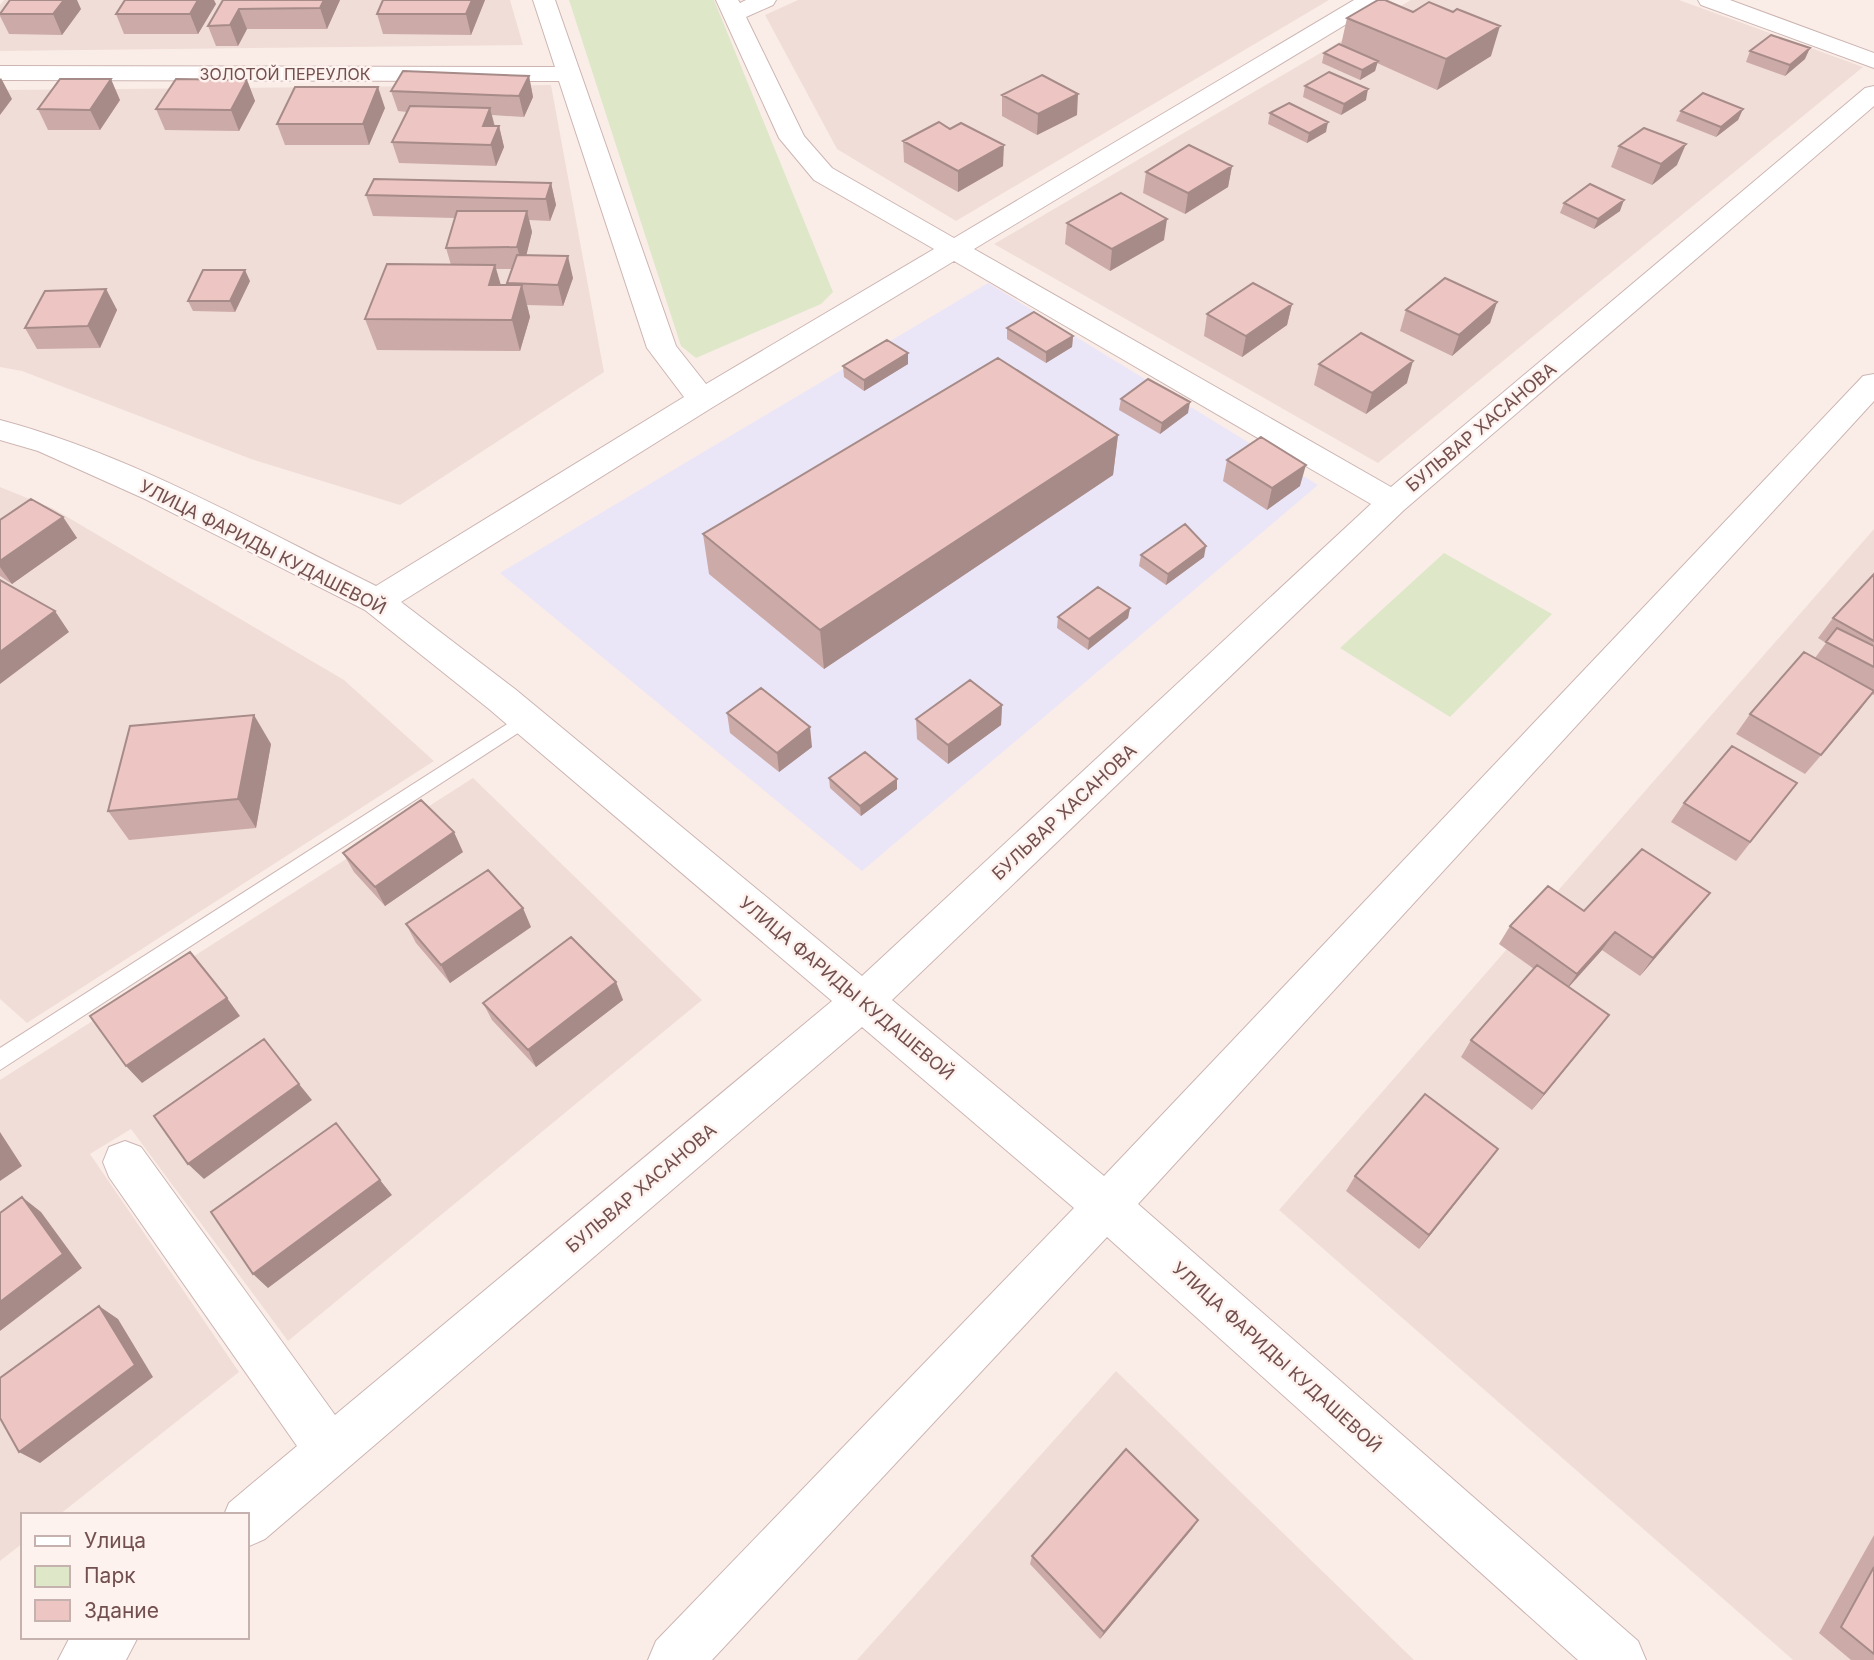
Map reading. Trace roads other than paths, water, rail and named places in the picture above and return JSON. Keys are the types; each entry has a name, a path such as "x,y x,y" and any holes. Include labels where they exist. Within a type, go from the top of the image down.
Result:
{"street":[{"path":"544,0 662,348 702,400"},
{"path":"765,0 730,7 792,138 823,174 1393,502"},
{"path":"376,601 702,400 1370,0"},
{"path":"1709,0 1874,61"},
{"name":"ЗОЛОТОЙ ПЕРЕУЛОК","path":"0,73 569,74"},
{"name":"БУЛЬВАР ХАСАНОВА","path":"248,1520 863,1001 1393,502 1874,93"},
{"path":"675,1660 1106,1206 1874,383"},
{"name":"УЛИЦА ФАРИДЫ КУДАШЕВОЙ","path":"0,430 49,444 156,491 376,601 526,719 1106,1206 1619,1660"},
{"path":"125,1162 330,1450"},
{"path":"85,1660 109,1639"}],"lane":[{"path":"0,1060 526,719"},
{"path":"0,1052 26,1044"}]}
